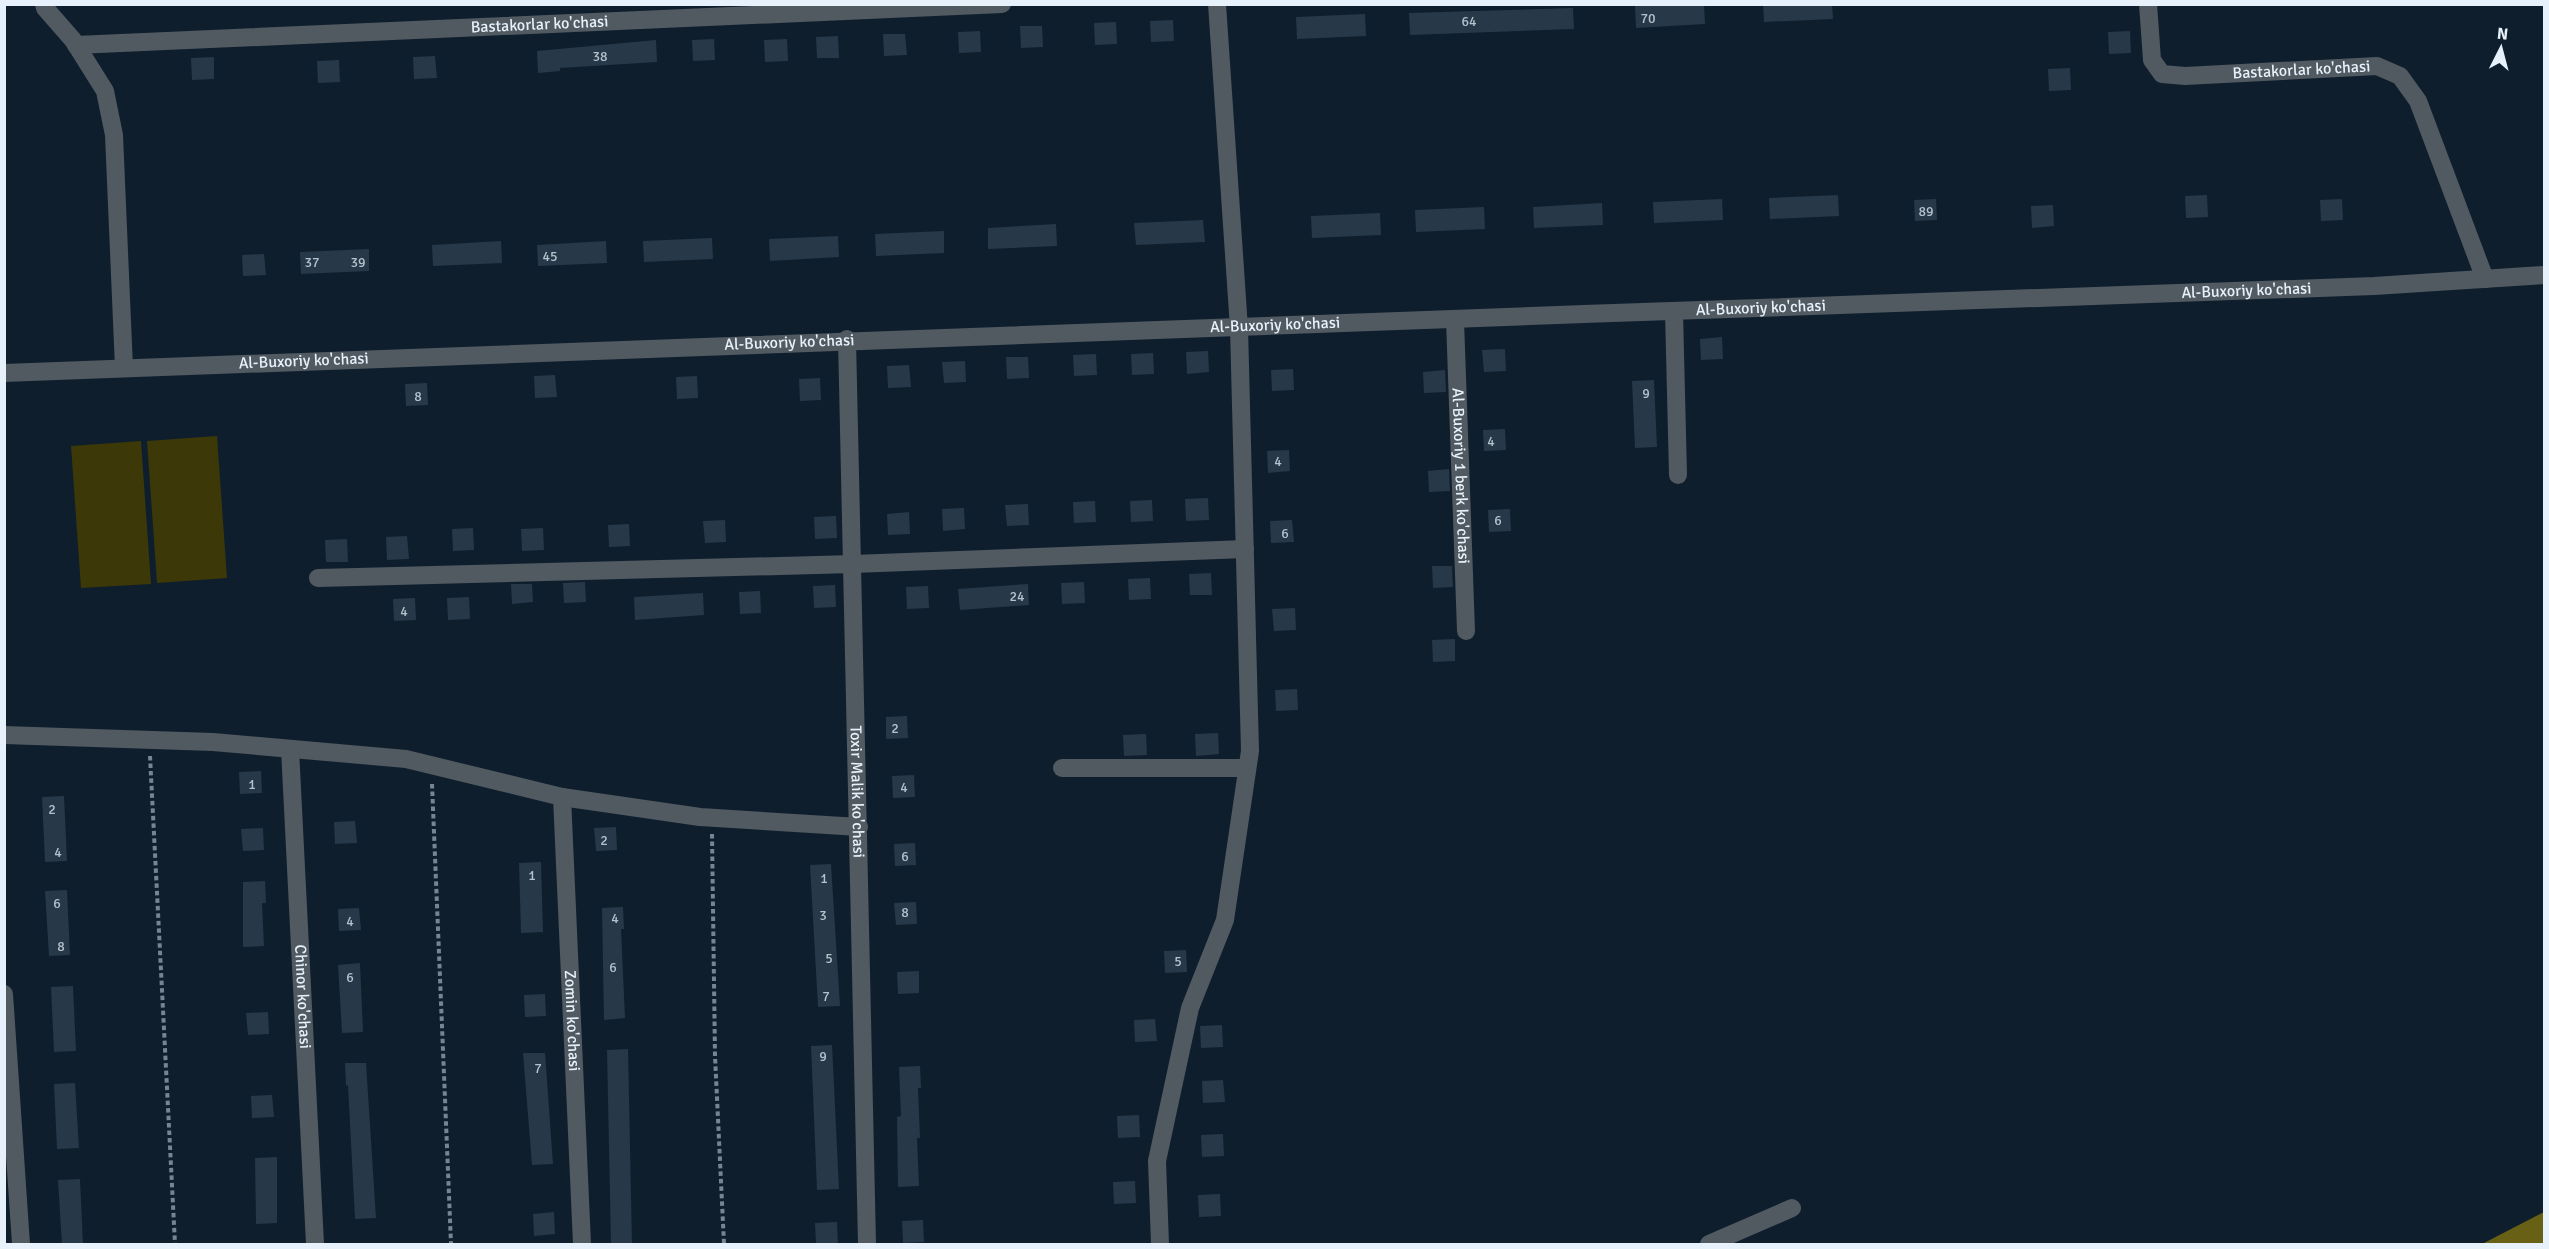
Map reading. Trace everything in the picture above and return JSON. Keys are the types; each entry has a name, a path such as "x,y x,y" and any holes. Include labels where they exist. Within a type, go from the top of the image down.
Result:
{"street":[{"path":"44,4 76,45 105,91 114,135 124,368"},
{"name":"Bastakorlar ko'chasi","path":"76,45 1002,4"},
{"path":"1160,1245 1157,1161 1190,1008 1225,920 1250,751 1239,328 1217,4"},
{"name":"Bastakorlar ko'chasi","path":"2148,4 2152,60 2162,74 2185,76 2376,66 2400,76 2418,101 2485,279"},
{"name":"Al-Buxoriy ko'chasi","path":"4,373 847,339 1239,328 2374,286 2544,275"},
{"path":"1674,312 1678,475"},
{"name":"Al-Buxoriy 1 berk ko'chasi","path":"1455,320 1467,631"},
{"name":"Toxir Malik ko'chasi","path":"847,339 867,1245"},
{"path":"318,578 853,564 1245,549"},
{"path":"4,735 149,740 406,759 562,797 712,818 859,827"},
{"name":"Chinor ko'chasi","path":"290,749 315,1245"},
{"path":"1062,768 1248,768"},
{"name":"Zomin ko'chasi","path":"562,797 582,1245"},
{"path":"4,994 21,1245"},
{"path":"1709,1245 1792,1208"}],"path":[{"path":"149,740 175,1245"},
{"path":"432,765 451,1245"},
{"path":"712,818 715,1056 724,1245"}],"shaded area":[{"path":"217,436 227,578 157,583 147,441"},
{"path":"141,441 151,584 81,588 71,446"},
{"path":"2544,1212 2544,1244 2482,1244"}],"building":[{"path":"1704,4 1705,24 1636,28 1635,6"},
{"path":"1763,4 1832,4 1833,19 1764,22"},
{"path":"1573,8 1574,29 1410,35 1409,13"},
{"path":"1365,14 1366,36 1297,39 1296,17"},
{"path":"1173,20 1174,41 1151,42 1150,21"},
{"path":"1116,22 1117,44 1095,45 1094,23"},
{"path":"1020,26 1042,26 1043,47 1021,48"},
{"path":"980,31 981,52 959,53 958,32"},
{"path":"2130,31 2131,53 2109,54 2108,32"},
{"path":"883,34 905,34 907,55 884,56"},
{"path":"838,36 839,58 817,58 816,37"},
{"path":"714,39 715,60 693,61 692,40"},
{"path":"787,39 788,61 765,62 764,40"},
{"path":"656,40 657,62 560,68 560,71 538,73 537,51"},
{"path":"435,56 437,78 414,79 413,57"},
{"path":"214,57 214,79 192,80 191,58"},
{"path":"339,60 340,82 318,83 317,61"},
{"path":"2070,68 2071,90 2049,91 2048,69"},
{"path":"1838,195 1839,216 1770,219 1769,198"},
{"path":"2207,195 2208,217 2186,218 2185,196"},
{"path":"1722,199 1723,220 1654,223 1653,202"},
{"path":"1936,199 1937,220 1915,221 1914,200"},
{"path":"2342,199 2343,220 2321,221 2320,200"},
{"path":"1602,203 1603,225 1534,228 1533,207"},
{"path":"2053,205 2054,226 2032,228 2031,206"},
{"path":"1484,207 1485,229 1416,232 1415,210"},
{"path":"1380,213 1381,235 1312,238 1311,216"},
{"path":"1203,220 1205,242 1136,245 1134,223"},
{"path":"1056,224 1057,246 988,249 988,228"},
{"path":"944,231 944,253 876,256 875,234"},
{"path":"838,236 839,257 770,261 769,239"},
{"path":"712,238 713,259 644,262 643,241"},
{"path":"501,241 502,263 433,266 432,245"},
{"path":"606,241 607,263 538,266 537,245"},
{"path":"369,249 369,271 301,274 300,252"},
{"path":"264,254 266,275 243,276 242,255"},
{"path":"1722,337 1723,359 1701,360 1700,339"},
{"path":"1505,349 1506,371 1484,372 1482,350"},
{"path":"1208,351 1209,372 1187,374 1186,352"},
{"path":"1153,353 1154,374 1132,375 1131,354"},
{"path":"1096,354 1097,375 1074,376 1073,355"},
{"path":"1006,357 1028,357 1029,378 1007,379"},
{"path":"965,361 966,382 944,383 942,362"},
{"path":"909,365 911,387 888,388 887,366"},
{"path":"1293,369 1294,390 1272,391 1271,370"},
{"path":"1445,370 1446,392 1424,393 1423,372"},
{"path":"555,375 557,397 535,398 534,376"},
{"path":"697,376 698,398 677,399 676,377"},
{"path":"820,378 821,400 800,401 799,379"},
{"path":"1654,380 1657,447 1635,448 1632,381"},
{"path":"427,383 428,405 406,406 405,384"},
{"path":"1505,429 1506,450 1484,451 1483,430"},
{"path":"1289,450 1290,471 1268,473 1267,451"},
{"path":"1449,469 1450,491 1429,492 1428,471"},
{"path":"1208,498 1209,520 1186,521 1185,499"},
{"path":"1152,500 1153,521 1131,522 1130,501"},
{"path":"1095,501 1096,522 1074,523 1073,502"},
{"path":"1028,504 1029,525 1007,526 1005,505"},
{"path":"964,508 965,529 943,531 942,509"},
{"path":"1510,509 1511,531 1489,532 1488,510"},
{"path":"909,512 910,534 888,535 887,514"},
{"path":"836,516 837,538 815,539 814,517"},
{"path":"725,520 726,542 705,543 703,521"},
{"path":"1292,520 1294,542 1271,543 1270,521"},
{"path":"629,524 630,546 609,547 608,525"},
{"path":"473,528 474,550 453,551 452,529"},
{"path":"543,528 544,550 522,551 521,529"},
{"path":"407,536 409,559 387,560 386,537"},
{"path":"347,539 348,562 326,562 325,540"},
{"path":"1432,566 1452,566 1453,587 1433,588"},
{"path":"1211,573 1212,595 1190,595 1189,574"},
{"path":"1150,578 1151,599 1129,600 1128,579"},
{"path":"585,582 586,602 564,603 563,583"},
{"path":"1084,582 1085,603 1062,604 1061,583"},
{"path":"511,584 532,584 533,602 512,604"},
{"path":"1028,584 1029,605 960,610 958,589"},
{"path":"835,585 836,607 814,608 813,586"},
{"path":"928,586 929,608 907,609 906,587"},
{"path":"760,591 761,613 740,614 739,592"},
{"path":"703,593 704,615 635,620 634,597"},
{"path":"469,597 470,619 448,620 447,598"},
{"path":"415,598 416,620 394,621 393,599"},
{"path":"1295,608 1296,630 1274,631 1272,609"},
{"path":"1455,639 1455,661 1433,662 1432,640"},
{"path":"1297,689 1298,710 1276,711 1275,690"},
{"path":"907,716 908,738 886,739 886,717"},
{"path":"1218,733 1219,754 1196,756 1195,734"},
{"path":"1146,734 1147,755 1124,756 1123,735"},
{"path":"261,771 262,793 240,794 239,772"},
{"path":"914,775 915,797 893,798 892,776"},
{"path":"64,796 67,861 45,862 42,797"},
{"path":"355,821 357,843 335,844 334,822"},
{"path":"616,827 617,850 596,851 594,828"},
{"path":"263,828 264,850 243,851 241,829"},
{"path":"915,843 916,865 895,866 894,844"},
{"path":"541,862 543,932 521,933 519,863"},
{"path":"831,864 840,1006 818,1007 810,865"},
{"path":"265,881 266,903 262,903 264,946 243,947 243,882"},
{"path":"67,890 70,955 49,956 45,891"},
{"path":"916,902 917,924 896,925 894,903"},
{"path":"623,907 624,929 621,929 625,1018 604,1020 602,908"},
{"path":"359,908 361,930 339,931 338,909"},
{"path":"1186,950 1187,972 1165,973 1164,951"},
{"path":"360,963 363,1032 342,1033 338,965"},
{"path":"919,971 919,993 898,994 897,972"},
{"path":"73,986 76,1051 54,1052 51,987"},
{"path":"545,994 546,1016 525,1017 524,995"},
{"path":"268,1012 269,1034 248,1035 246,1013"},
{"path":"1155,1019 1157,1041 1135,1042 1134,1020"},
{"path":"1222,1025 1223,1047 1201,1048 1200,1026"},
{"path":"832,1045 839,1189 817,1190 811,1046"},
{"path":"628,1049 632,1245 611,1245 607,1050"},
{"path":"523,1053 545,1053 553,1164 532,1165"},
{"path":"345,1063 366,1063 376,1218 355,1219"},
{"path":"920,1066 921,1088 918,1088 920,1138 917,1138 919,1186 898,1187 897,1117 901,1116 899,1067"},
{"path":"1223,1080 1225,1102 1203,1103 1202,1081"},
{"path":"75,1083 79,1148 57,1149 54,1084"},
{"path":"272,1095 274,1117 252,1118 251,1096"},
{"path":"1139,1115 1140,1137 1118,1138 1117,1116"},
{"path":"1223,1134 1224,1156 1202,1157 1201,1135"},
{"path":"277,1157 277,1223 256,1224 255,1158"},
{"path":"80,1179 83,1245 62,1245 58,1180"},
{"path":"1135,1181 1136,1203 1114,1204 1113,1182"},
{"path":"1220,1194 1221,1216 1199,1217 1198,1195"},
{"path":"554,1212 555,1234 534,1236 533,1214"},
{"path":"923,1220 924,1242 903,1243 902,1221"},
{"path":"837,1222 838,1245 816,1245 815,1223"}]}
